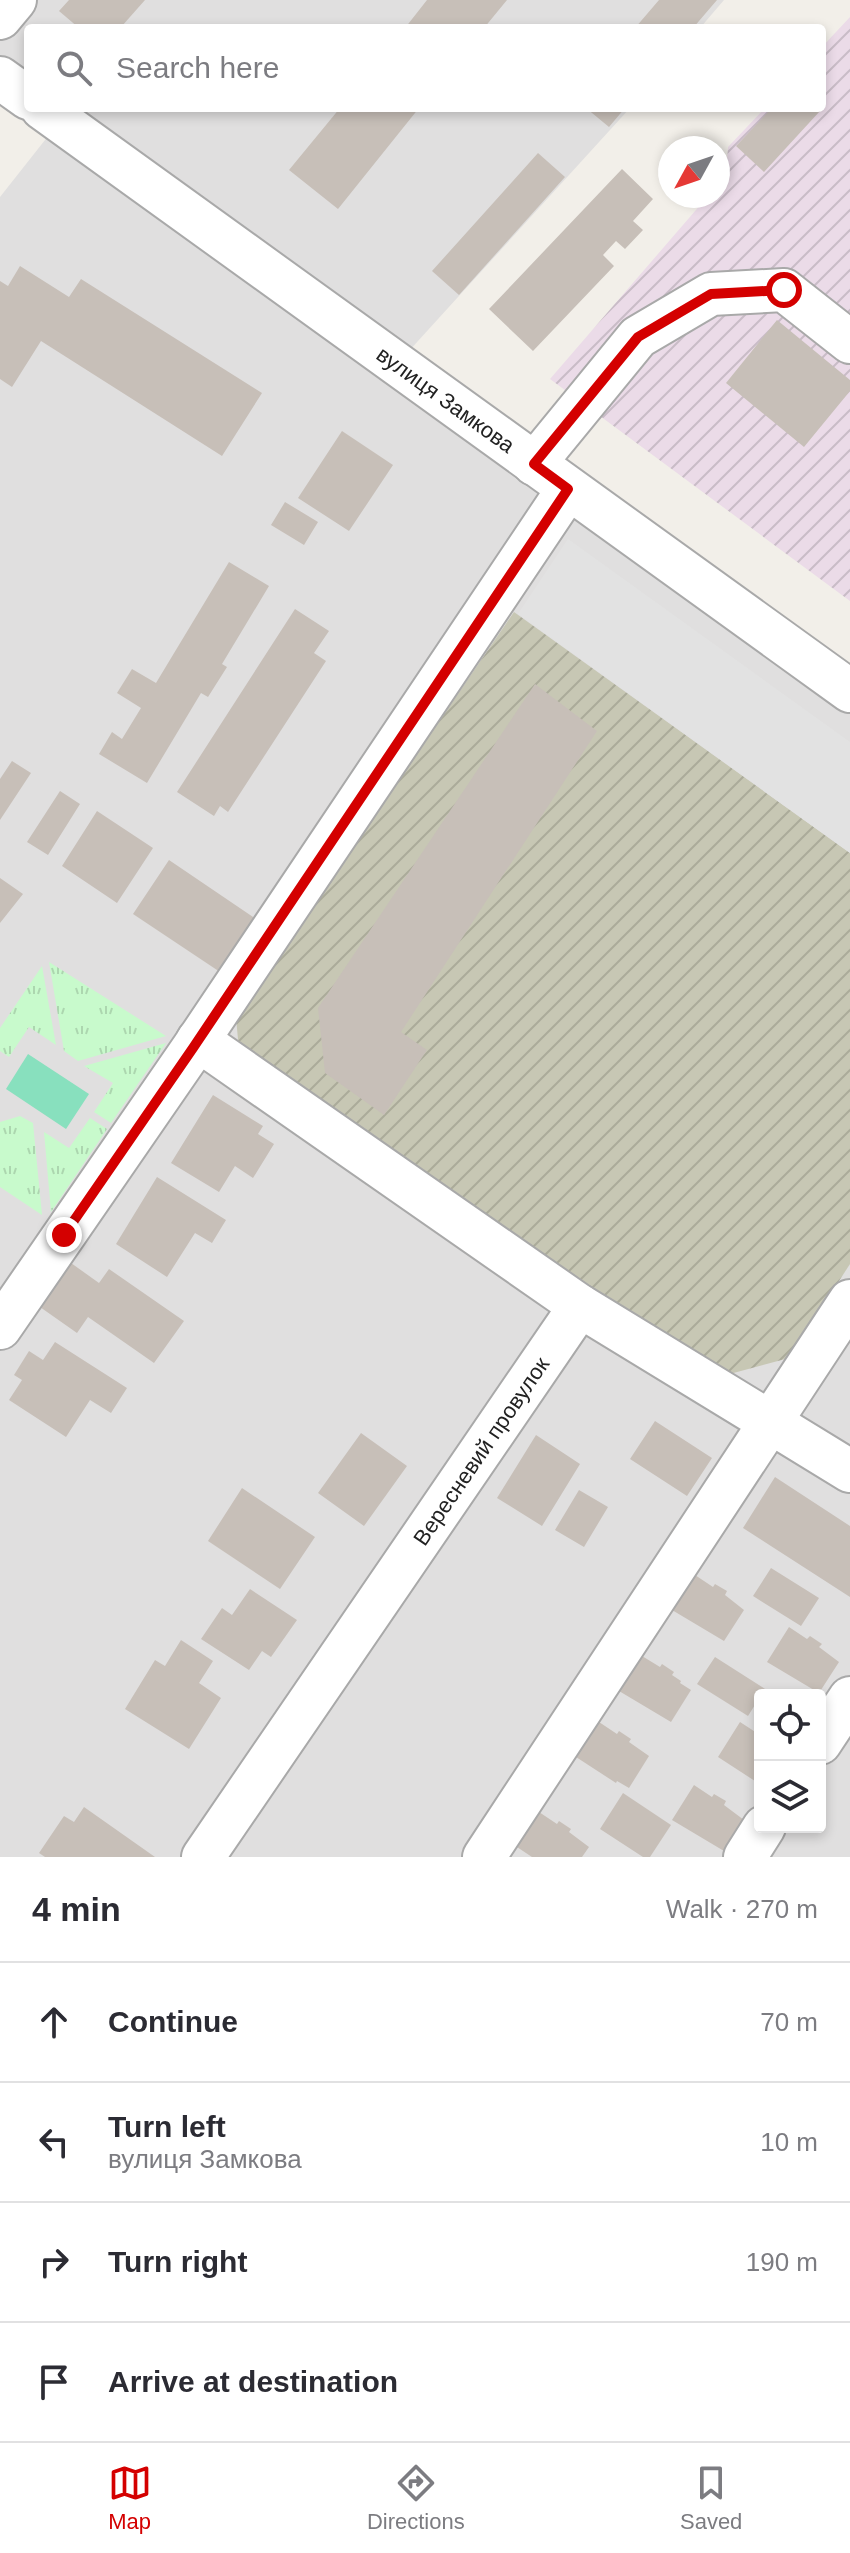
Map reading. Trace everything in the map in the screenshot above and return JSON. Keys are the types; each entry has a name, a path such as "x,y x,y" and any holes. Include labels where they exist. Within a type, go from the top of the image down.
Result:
{"street":[{"path":"0,18 15,0"},
{"path":"0,78 24,95"},
{"name":"вулиця Замкова","path":"48,112 850,691"},
{"path":"534,464 638,337 711,294 784,290 850,342"},
{"path":"0,1328 198,1040 568,489"},
{"path":"198,1040 580,1306 850,1471"},
{"path":"484,1857 850,1301"},
{"name":"Вересневий провулок","path":"203,1857 580,1306"},
{"path":"826,1734 850,1698"},
{"path":"745,1857 760,1833"}],"shaded area":[{"path":"0,0 724,0 703,24 24,24 24,95 0,78"},
{"path":"850,17 850,601 550,379 698,208 730,208 730,145 761,112 826,112 826,43"},
{"path":"48,112 626,112 408,352 850,691 850,1857 0,1857 0,197 60,121"},
{"path":"568,539 850,742 850,853 518,614"},
{"path":"514,612 850,853 850,1264 789,1358 715,1378 240,1060 236,1018"}],"green space":[{"path":"49,962 166,1036 78,1061 64,1051"},
{"path":"42,966 56,1045 29,1027 9,1057 0,1051 0,1028"},
{"path":"166,1043 111,1123 94,1112 113,1083 84,1066"},
{"path":"28,1054 89,1094 66,1129 6,1089"},
{"path":"20,1116 33,1123 42,1215 0,1187 0,1122"},
{"path":"90,1118 107,1129 51,1212 44,1132 69,1148"}],"building":[{"path":"69,0 145,0 124,24 74,24 59,11"},
{"path":"427,0 507,0 487,24 408,24"},
{"path":"659,0 717,0 696,24 638,24"},
{"path":"337,112 416,112 338,209 289,170"},
{"path":"591,112 622,112 609,127"},
{"path":"768,112 819,112 764,172 736,146"},
{"path":"538,153 565,177 459,295 432,271"},
{"path":"622,169 653,199 633,221 643,230 625,249 616,241 603,255 614,266 533,351 489,309"},
{"path":"20,266 69,297 81,279 262,393 222,456 41,341 12,387 0,379 0,281 8,286"},
{"path":"777,320 850,380 850,391 804,447 726,383"},
{"path":"342,431 393,465 349,531 298,498"},
{"path":"285,502 318,522 304,545 271,525"},
{"path":"229,562 269,586 222,664 227,667 208,697 201,693 147,783 99,754 112,732 122,739 141,708 117,693 132,669 156,683"},
{"path":"295,609 329,631 314,653 326,661 228,812 220,806 214,816 177,792"},
{"path":"535,684 597,731 401,1032 427,1050 384,1115 325,1073 318,1008"},
{"path":"12,761 31,773 0,820 0,779"},
{"path":"60,791 80,804 48,855 27,842"},
{"path":"97,811 153,848 117,903 62,866"},
{"path":"169,860 256,919 220,972 133,914"},
{"path":"0,878 23,894 0,923"},
{"path":"213,1095 263,1126 258,1134 274,1144 253,1178 235,1166 219,1192 171,1163"},
{"path":"157,1177 226,1220 212,1243 195,1233 167,1277 116,1244"},
{"path":"71,1263 99,1283 109,1269 184,1321 154,1363 88,1317 77,1333 40,1307"},
{"path":"55,1342 127,1388 111,1413 90,1400 66,1437 9,1400 22,1380 14,1375 29,1351 43,1360"},
{"path":"655,1421 712,1458 687,1496 630,1459"},
{"path":"361,1433 407,1466 364,1526 318,1493"},
{"path":"536,1435 580,1464 542,1526 497,1498"},
{"path":"775,1477 850,1526 850,1597 743,1528"},
{"path":"242,1488 315,1537 280,1589 208,1541"},
{"path":"579,1490 608,1507 584,1547 555,1530"},
{"path":"771,1568 819,1598 801,1626 753,1596"},
{"path":"695,1575 713,1587 715,1584 727,1591 725,1595 744,1610 724,1641 672,1610"},
{"path":"250,1589 297,1620 271,1657 262,1651 249,1670 201,1639 222,1608 232,1615"},
{"path":"789,1627 807,1639 810,1636 822,1644 819,1647 839,1662 822,1689 812,1689 767,1662"},
{"path":"181,1640 213,1661 199,1683 221,1698 189,1749 125,1709 155,1660 165,1666"},
{"path":"642,1656 674,1672 672,1675 691,1690 671,1722 619,1691"},
{"path":"715,1657 765,1689 754,1689 754,1706 748,1716 697,1684"},
{"path":"599,1722 631,1739 629,1742 649,1756 629,1788 576,1757"},
{"path":"740,1722 754,1731 754,1780 718,1757"},
{"path":"694,1785 712,1797 714,1794 726,1801 724,1805 744,1820 724,1851 672,1820"},
{"path":"623,1793 671,1825 650,1857 643,1857 600,1829"},
{"path":"84,1807 155,1857 45,1857 39,1853 64,1816 74,1822"},
{"path":"539,1812 571,1829 569,1832 589,1847 582,1857 532,1857 517,1847"}],"route":[{"path":"64,1235 568,489 534,464 638,337 711,294 784,290"}]}
